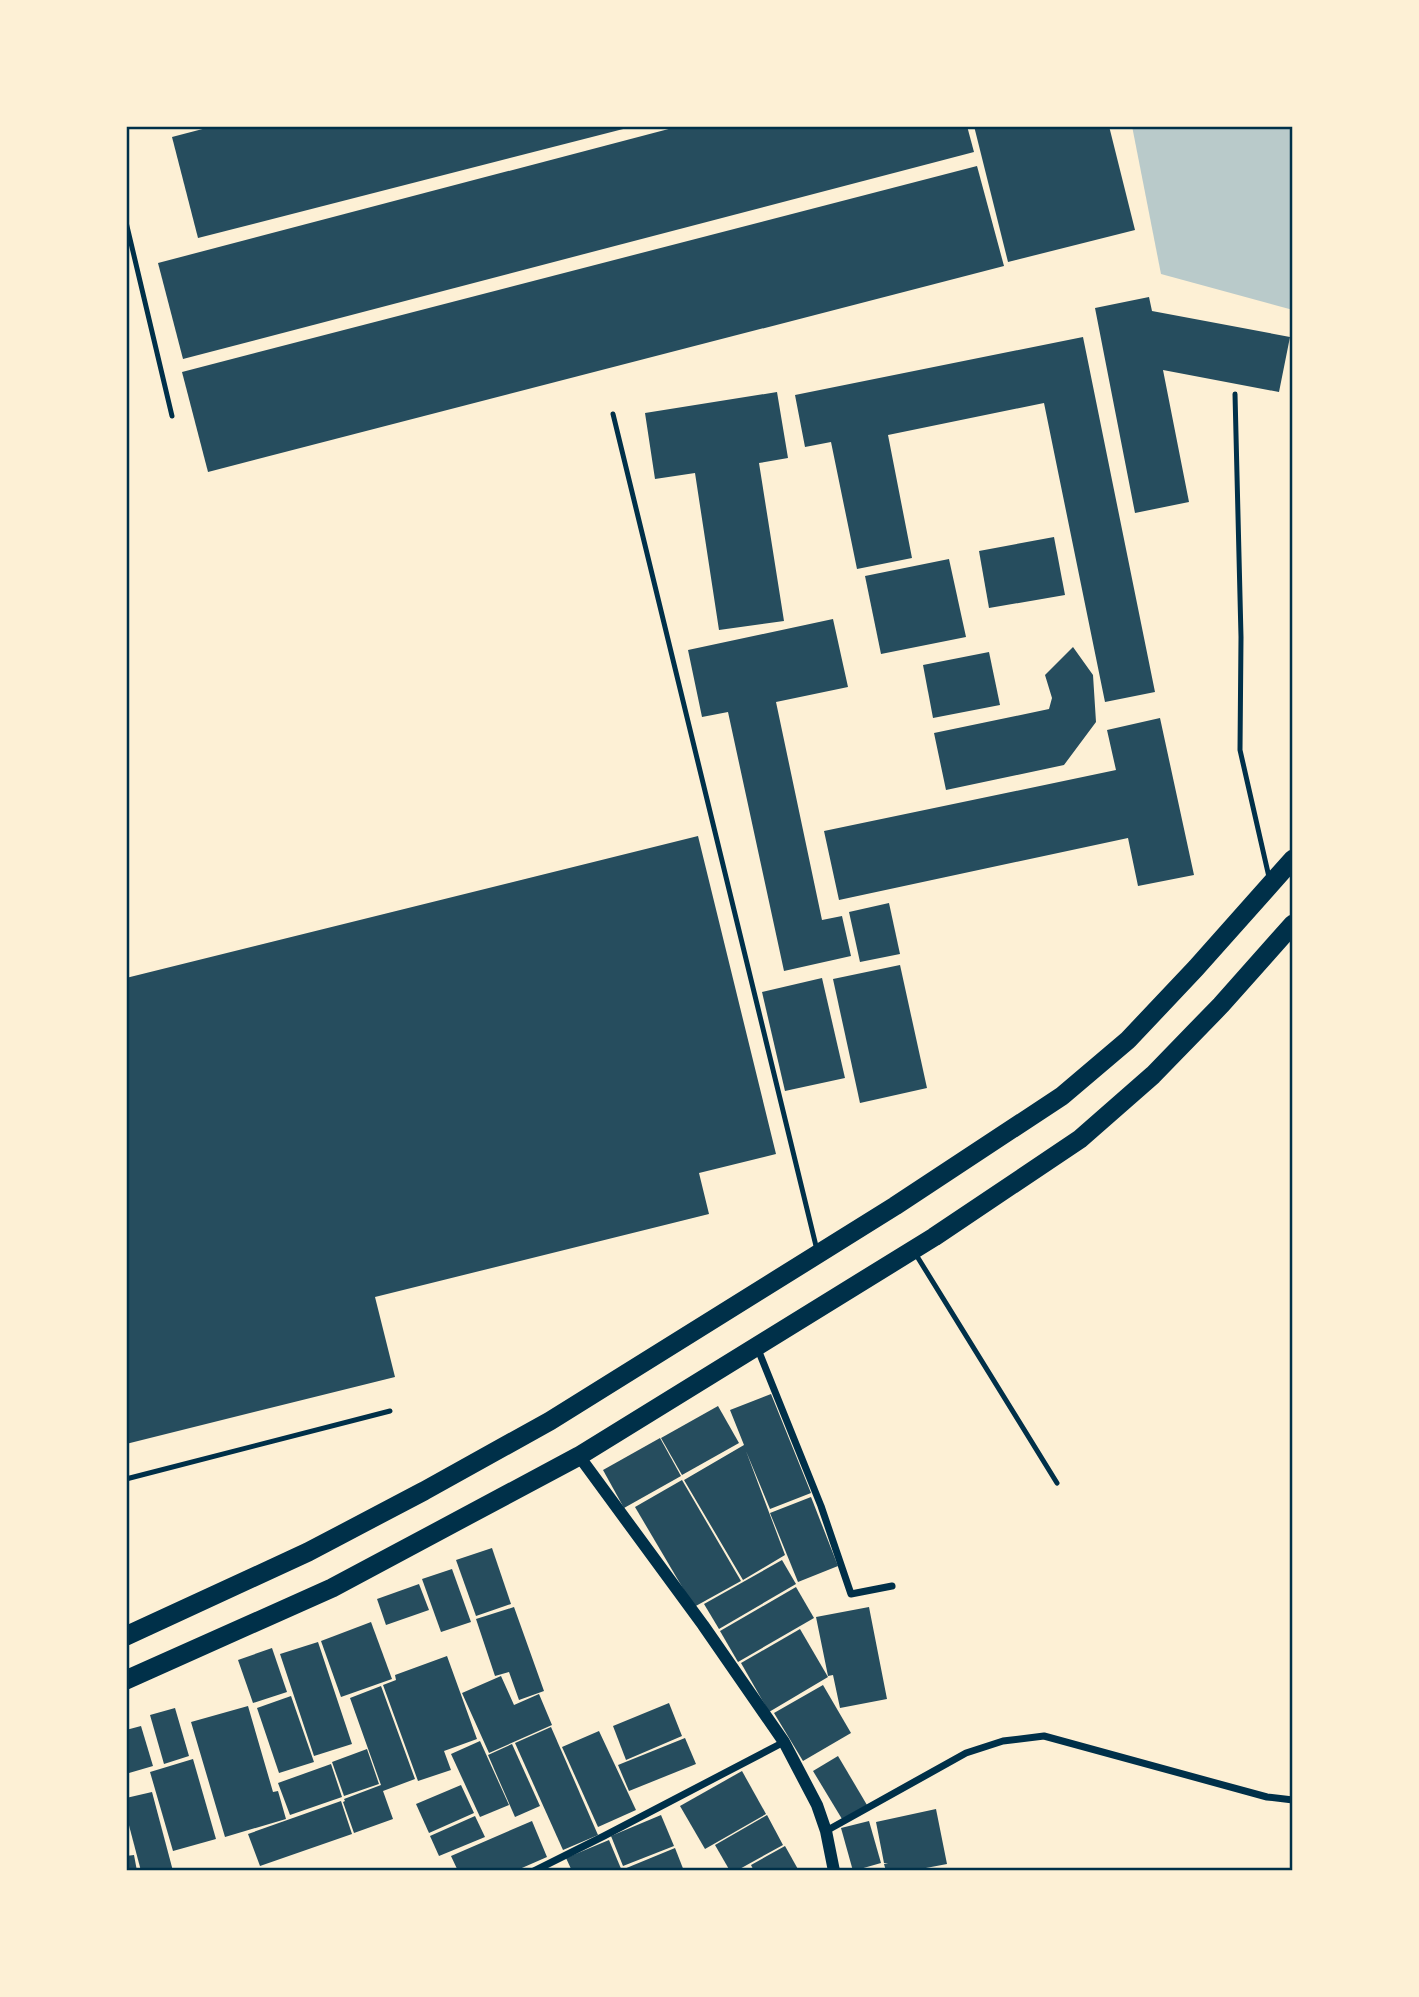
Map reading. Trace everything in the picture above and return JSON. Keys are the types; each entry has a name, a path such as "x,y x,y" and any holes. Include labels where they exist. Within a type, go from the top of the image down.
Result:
{"highway":[{"path":"126,1636 308,1552 527,1434 895,1206 1062,1096 1128,1040 1293,859"},
{"path":"126,1680 332,1588 579,1456 913,1250 1080,1139 1153,1075 1221,1005 1293,924"}],"street":[{"path":"757,1346 821,1506 851,1594 892,1586"},
{"path":"579,1456 703,1625 784,1742 817,1805 826,1831 834,1871"},
{"path":"826,1831 966,1753 1003,1741 1044,1737 1267,1797 1293,1800"},
{"path":"534,1871 784,1742"}],"lane":[{"path":"126,222 127,237 172,416"},
{"path":"1235,394 1241,637 1240,750 1270,884"},
{"path":"613,414 818,1253"},
{"path":"913,1250 1057,1483"},
{"path":"126,1479 390,1412"}],"shaded area":[{"path":"1132,126 1293,126 1293,310 1161,274"}],"building":[{"path":"214,126 631,127 198,238 172,137"},
{"path":"680,126 967,126 974,152 183,359 158,263"},
{"path":"974,126 1109,126 1135,230 1008,262"},
{"path":"977,166 1004,266 208,472 182,372"},
{"path":"1149,297 1152,311 1290,337 1279,392 1163,370 1189,502 1135,513 1095,308"},
{"path":"1083,337 1155,692 1105,702 1044,403 888,435 912,558 857,569 831,442 805,447 795,395"},
{"path":"777,392 788,458 759,463 784,621 719,630 695,473 655,479 645,413"},
{"path":"1054,537 1065,595 989,608 979,551"},
{"path":"949,559 966,637 881,654 865,576"},
{"path":"833,619 848,687 776,702 822,920 842,916 851,956 784,971 728,712 702,717 688,650"},
{"path":"1073,647 1093,675 1096,722 1064,765 946,790 934,733 1049,709 1052,698 1045,675"},
{"path":"989,652 1000,705 933,718 923,665"},
{"path":"1160,718 1194,875 1138,886 1128,838 839,900 824,831 1116,770 1107,730"},
{"path":"698,836 776,1154 699,1173 709,1214 375,1297 395,1377 126,1444 126,978"},
{"path":"889,903 900,954 860,962 849,912"},
{"path":"900,965 927,1088 860,1103 833,979"},
{"path":"822,978 845,1078 785,1091 762,992"},
{"path":"771,1394 811,1493 770,1509 746,1451 785,1555 743,1580 684,1480 744,1445 730,1410"},
{"path":"718,1406 739,1443 682,1475 661,1438"},
{"path":"660,1438 681,1476 624,1508 603,1470"},
{"path":"682,1480 741,1581 694,1607 635,1507"},
{"path":"811,1497 838,1566 798,1582 770,1513"},
{"path":"492,1548 511,1604 476,1616 456,1560"},
{"path":"782,1560 796,1584 719,1629 704,1604"},
{"path":"452,1569 471,1622 441,1632 422,1579"},
{"path":"419,1584 429,1610 386,1625 377,1599"},
{"path":"796,1587 814,1618 738,1662 720,1631"},
{"path":"514,1607 544,1691 519,1700 509,1672 495,1676 476,1619"},
{"path":"869,1607 887,1699 840,1708 833,1675 828,1676 816,1617"},
{"path":"371,1622 392,1679 341,1697 321,1641"},
{"path":"800,1629 828,1677 769,1712 741,1663"},
{"path":"318,1642 352,1744 314,1756 280,1654"},
{"path":"272,1648 287,1692 253,1703 238,1660"},
{"path":"447,1656 477,1739 444,1751 451,1770 418,1781 383,1685 396,1680 395,1675"},
{"path":"501,1676 514,1705 539,1694 552,1725 489,1753 462,1693"},
{"path":"823,1685 851,1733 803,1761 774,1713"},
{"path":"381,1686 415,1779 383,1791 393,1819 354,1833 344,1799 381,1785 350,1698"},
{"path":"291,1696 314,1762 279,1773 257,1708"},
{"path":"669,1703 682,1736 626,1760 613,1726"},
{"path":"248,1706 273,1792 278,1791 286,1819 225,1837 191,1722"},
{"path":"175,1708 189,1756 164,1764 150,1715"},
{"path":"141,1726 153,1766 129,1773 126,1763 126,1730"},
{"path":"551,1727 598,1835 563,1850 515,1743"},
{"path":"599,1731 636,1810 598,1827 562,1747"},
{"path":"685,1738 696,1764 629,1791 618,1765"},
{"path":"480,1741 509,1805 480,1817 451,1754"},
{"path":"512,1744 540,1806 515,1817 488,1755"},
{"path":"367,1749 379,1784 344,1796 332,1762"},
{"path":"838,1756 867,1805 842,1819 813,1771"},
{"path":"193,1759 216,1839 173,1851 150,1772"},
{"path":"331,1764 342,1797 290,1815 278,1783"},
{"path":"742,1771 766,1814 705,1849 680,1806"},
{"path":"461,1785 474,1813 429,1833 416,1804"},
{"path":"152,1792 173,1871 141,1871 126,1814 126,1798"},
{"path":"341,1801 352,1834 260,1866 248,1834"},
{"path":"936,1809 947,1864 910,1871 886,1871 884,1864 888,1863 884,1863 876,1822"},
{"path":"661,1815 674,1846 623,1866 611,1836"},
{"path":"767,1815 783,1845 736,1871 730,1871 715,1845"},
{"path":"475,1816 485,1837 439,1856 430,1836"},
{"path":"532,1821 547,1857 515,1871 458,1871 451,1856"},
{"path":"869,1821 881,1863 853,1871 841,1828"},
{"path":"609,1840 622,1871 572,1871 566,1858"},
{"path":"785,1846 799,1871 754,1871 751,1865"},
{"path":"675,1848 684,1871 624,1869"},
{"path":"134,1855 137,1871 126,1871 126,1856"}]}
